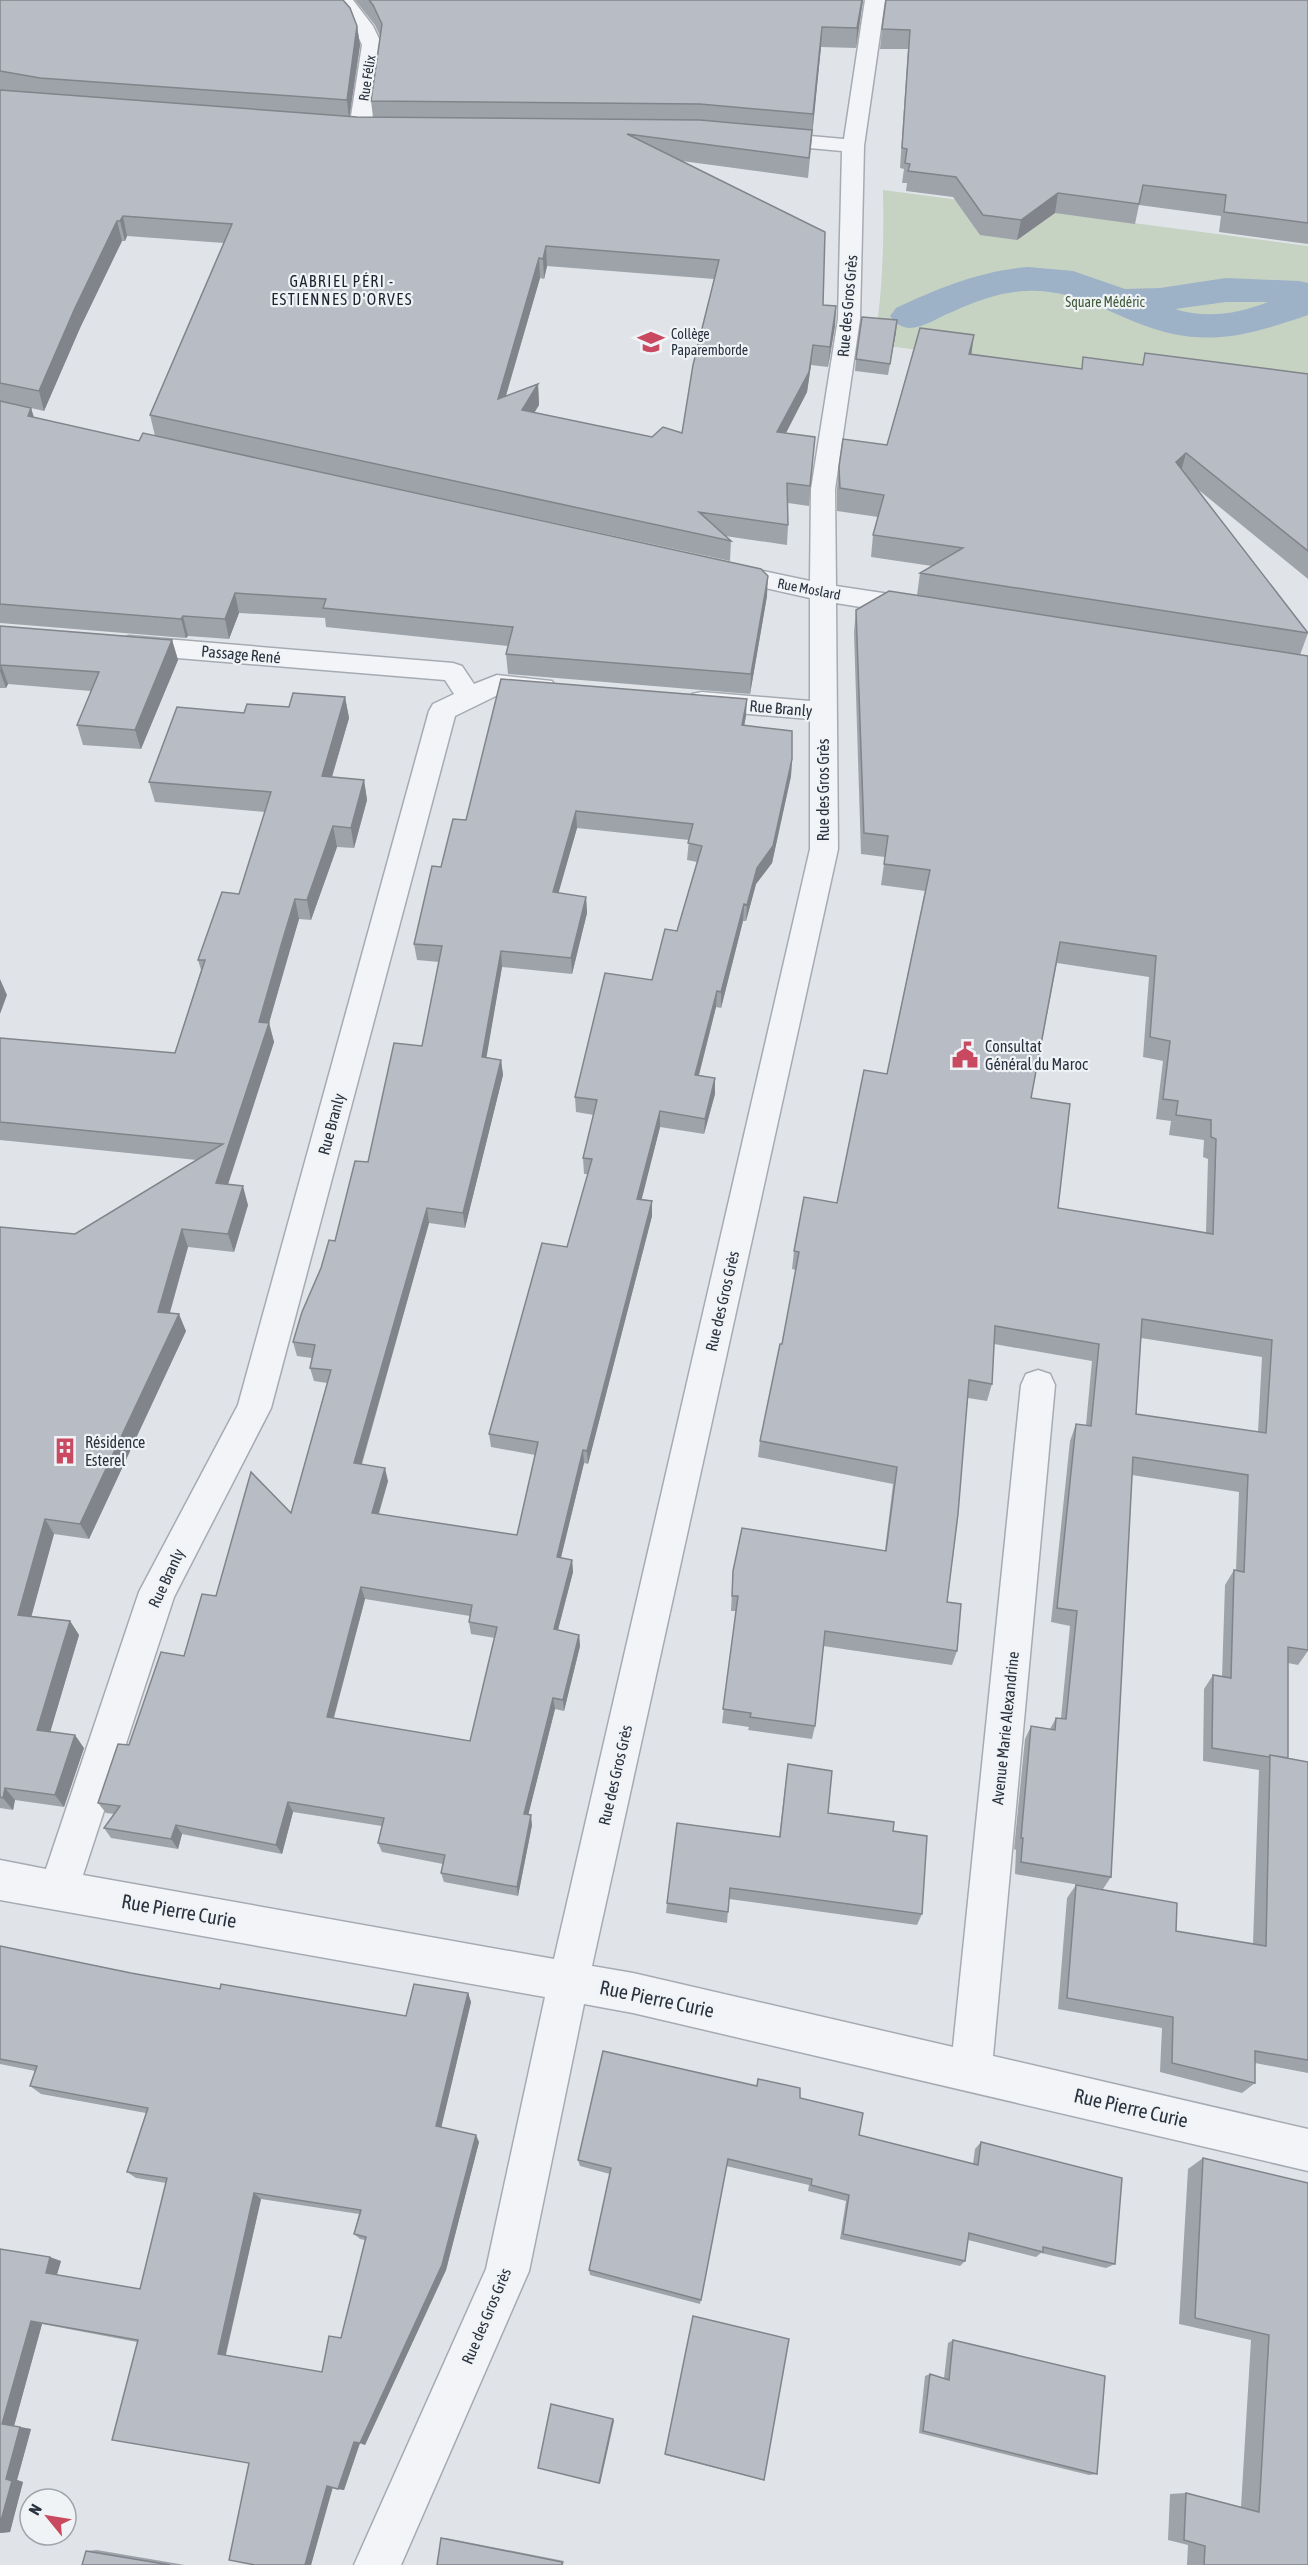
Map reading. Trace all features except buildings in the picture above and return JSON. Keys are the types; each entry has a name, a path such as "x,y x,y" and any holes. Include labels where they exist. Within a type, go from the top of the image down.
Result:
{"street":[{"name":"Rue Félix","path":"343,0 363,26 372,45 360,129"},
{"name":"Rue des Gros Grès","path":"377,2565 507,2271 824,849 823,489 849,319 853,146 875,0"},
{"path":"336,127 383,129"},
{"path":"744,136 853,146"},
{"name":"Rue Moslard","path":"702,566 823,592 945,612"},
{"name":"Passage René","path":"107,643 453,672 469,697"},
{"name":"Rue Branly","path":"59,1890 156,1592 254,1408 443,711 497,684 567,690"},
{"name":"Rue Branly","path":"672,699 823,711"},
{"name":"Avenue Marie Alexandrine","path":"972,2071 1038,1385"},
{"name":"Rue Pierre Curie","path":"0,1880 633,1993 1308,2150"}],"green space":[{"name":"Square Médéric","path":"883,190 1308,246 1308,398 1059,369 874,344 882,267"}],"waterway":[{"path":"910,316 988,284 1028,279 1073,283 1125,301 1160,300 1237,290 1299,293 1306,301 1252,321 1220,326 1191,325 1163,319 1123,301"}],"place":[{"name":"Collège Paparemborde","path":"651,342"},
{"name":"Consultat Général du Maroc","path":"965,1055"},
{"name":"Résidence Esterel","path":"65,1451"}],"district":[{"name":"GABRIEL PÉRI - ESTIENNES D'ORVES","path":"342,290"}]}
